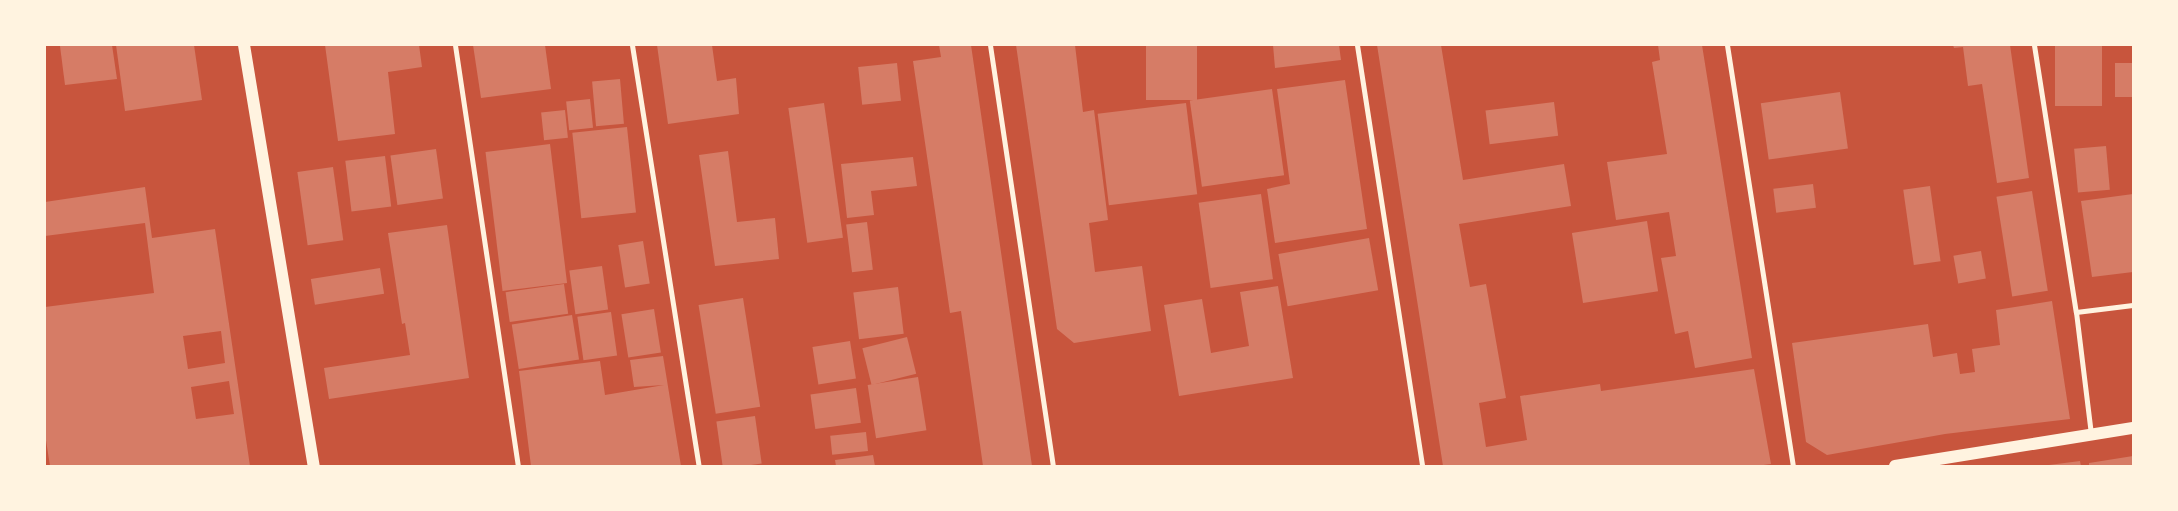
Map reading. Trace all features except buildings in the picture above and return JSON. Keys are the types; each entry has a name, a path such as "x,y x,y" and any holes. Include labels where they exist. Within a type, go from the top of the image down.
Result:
{"main road":[{"path":"244,45 314,466"},
{"path":"1895,466 2133,428"}],"street":[{"path":"455,45 518,466"},
{"path":"632,45 699,466"},
{"path":"990,45 1053,466"},
{"path":"1357,45 1422,466"},
{"path":"1727,45 1793,466"},
{"path":"2034,45 2076,312 2092,436"},
{"path":"2076,312 2133,305"}]}
